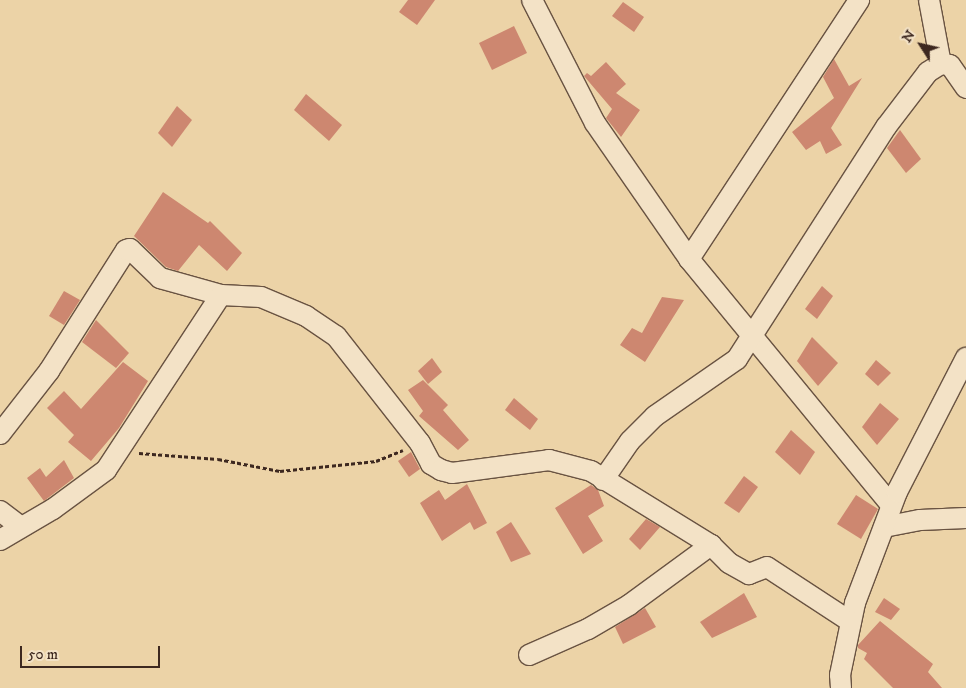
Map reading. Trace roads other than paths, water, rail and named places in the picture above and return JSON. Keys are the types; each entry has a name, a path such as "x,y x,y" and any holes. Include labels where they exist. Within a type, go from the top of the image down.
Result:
{"street":[{"path":"532,0 595,123 689,259 751,338 820,415 892,506"},
{"path":"689,259 859,0"},
{"path":"929,0 941,64"},
{"path":"603,480 630,441 655,416 737,359 886,128 928,72 941,64 950,64 966,88"},
{"path":"0,434 48,371 126,250 130,249 160,278 221,295 261,297 306,316 336,336 420,443 431,464 452,473 549,460 591,471 711,545 729,563 749,574 767,566 851,622"},
{"path":"0,540 106,470 221,295"},
{"path":"841,688 840,675 854,603 892,506 966,358"},
{"path":"0,511 21,527"},
{"path":"884,526 929,519 966,518"},
{"path":"529,655 588,629 629,605 711,545"}]}
